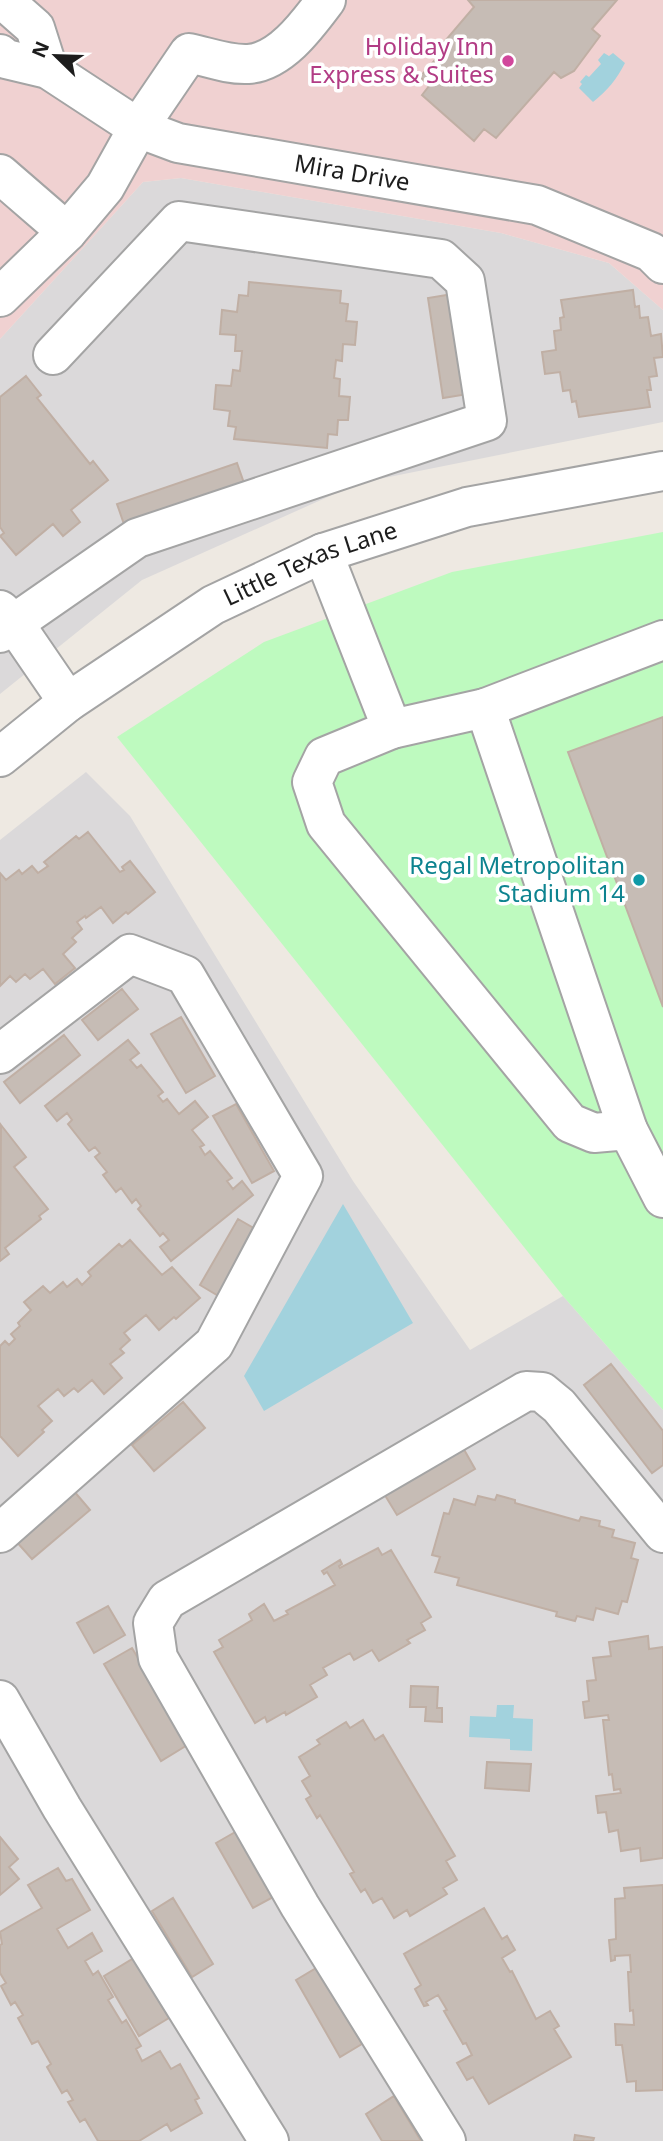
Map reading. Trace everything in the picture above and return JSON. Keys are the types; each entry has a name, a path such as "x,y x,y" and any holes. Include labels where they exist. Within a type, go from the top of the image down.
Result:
{"street":[{"path":"3,0 35,28 48,69"},
{"path":"0,298 67,232 106,187 138,128 189,53 231,63 250,64 263,61 274,56 292,40 326,0"},
{"name":"Mira Drive","path":"0,54 6,59 48,69 138,128 178,143 537,205 651,252 663,264"},
{"path":"0,174 67,232"},
{"path":"52,355 179,221 441,259 465,281 487,421 137,538 5,622 68,702"},
{"name":"Little Texas Lane","path":"0,757 68,702 213,605 323,553 467,507 663,471"},
{"path":"323,553 392,729"},
{"path":"628,1130 594,1133 570,1123 326,824 312,782 324,757 392,729 485,708 663,639"},
{"path":"485,708 628,1130 663,1198"},
{"path":"0,1054 130,954 185,975 303,1176 214,1344 0,1533"},
{"path":"446,2141 300,1906 158,1658 153,1623 167,1600 526,1391 542,1392 559,1406 663,1533"},
{"path":"0,1700 62,1808 270,2141"}],"shaded area":[{"path":"0,0 663,0 663,310 609,263 501,233 181,178 143,182 0,339"},
{"path":"181,178 501,233 609,263 663,310 663,422 359,483 142,580 0,694 0,339 143,182"},
{"path":"86,772 130,816 353,1181 470,1350 563,1296 663,1410 663,2141 0,2141 0,840"}],"green space":[{"path":"663,532 663,1410 563,1296 117,737 264,642 452,572"}],"water":[{"path":"604,53 609,56 613,53 625,63 603,94 593,102 579,88 582,84 580,82 601,64 598,60"},
{"path":"343,1204 413,1323 264,1411 244,1376"},
{"path":"497,1705 514,1705 513,1718 533,1719 532,1751 510,1750 510,1739 469,1737 470,1716 496,1717"}],"building":[{"name":"Holiday Inn Express & Suites","path":"468,0 617,0 592,29 600,36 574,71 561,78 554,72 496,138 484,129 474,141 422,95 429,86 420,77 443,51 439,48 474,7"},
{"path":"249,282 341,291 340,303 348,304 346,321 357,322 355,345 343,344 342,361 336,360 334,378 340,379 339,396 350,397 348,420 338,420 337,435 328,434 327,448 234,439 236,427 228,426 230,411 214,409 216,385 231,386 233,370 240,371 242,351 235,351 236,335 220,334 222,310 237,312 239,295 248,296"},
{"path":"633,290 635,307 639,306 640,318 648,317 651,336 661,334 663,357 654,358 657,376 649,377 651,390 647,390 650,407 579,417 576,401 572,402 570,390 563,391 560,372 545,374 542,352 556,350 554,331 561,330 560,318 564,317 561,300"},
{"path":"453,294 468,394 443,398 428,298"},
{"path":"26,376 41,395 37,398 90,464 93,461 108,480 71,510 80,522 63,536 53,524 16,555 0,536 4,533 0,527 0,397"},
{"path":"237,463 245,486 125,527 117,504"},
{"name":"Regal Metropolitan Stadium 14","path":"663,717 663,1007 568,752"},
{"path":"88,832 120,872 130,861 155,892 113,923 101,907 77,922 82,929 72,938 76,942 63,954 75,968 55,984 43,969 30,979 25,974 16,982 10,976 0,986 0,873 6,880 19,870 22,874 32,866 38,873 48,866 44,862 76,836 79,839"},
{"path":"122,989 138,1009 98,1040 82,1020"},
{"path":"181,1017 215,1076 186,1093 151,1034"},
{"path":"64,1035 80,1055 20,1103 4,1082"},
{"path":"128,1040 139,1053 130,1060 137,1068 141,1065 163,1092 158,1096 163,1102 167,1099 179,1114 195,1101 208,1117 192,1130 204,1145 200,1147 205,1155 210,1151 232,1178 227,1181 233,1189 242,1181 253,1195 171,1261 160,1247 169,1240 163,1233 160,1236 138,1209 141,1206 136,1199 132,1203 121,1188 116,1192 103,1175 107,1172 95,1157 100,1153 95,1147 89,1151 68,1124 72,1120 67,1113 57,1121 45,1106"},
{"path":"236,1104 274,1171 252,1183 213,1116"},
{"path":"1,1125 26,1157 14,1167 48,1209 39,1216 41,1219 5,1248 9,1254 0,1261"},
{"path":"238,1219 259,1231 222,1298 200,1285"},
{"path":"130,1240 162,1275 172,1267 200,1298 159,1330 146,1315 124,1333 130,1340 120,1349 124,1353 110,1364 122,1378 104,1394 92,1380 78,1392 74,1388 64,1396 58,1389 38,1406 52,1421 18,1456 0,1436 0,1346 5,1341 9,1345 15,1339 11,1334 31,1310 24,1302 43,1286 50,1293 63,1282 67,1287 77,1279 82,1285 91,1276 88,1272 119,1244 122,1247"},
{"path":"611,1364 663,1431 663,1465 652,1473 584,1385"},
{"path":"183,1402 205,1428 154,1471 132,1445"},
{"path":"462,1446 475,1469 397,1515 383,1492"},
{"path":"73,1490 90,1510 32,1559 15,1540"},
{"path":"497,1495 515,1500 515,1503 579,1521 581,1517 600,1521 599,1526 614,1530 612,1537 635,1543 631,1558 638,1560 627,1602 622,1601 618,1614 596,1608 593,1620 577,1616 575,1621 556,1616 557,1612 457,1585 459,1578 435,1572 440,1557 432,1555 444,1513 449,1514 454,1499 475,1505 478,1496 495,1500"},
{"path":"378,1548 382,1555 391,1550 431,1617 421,1623 425,1630 407,1640 410,1643 379,1661 372,1650 354,1660 350,1653 323,1668 327,1675 310,1685 317,1697 286,1715 285,1712 267,1722 265,1717 255,1723 214,1652 223,1647 219,1640 252,1620 249,1614 264,1604 274,1621 288,1614 286,1611 335,1585 327,1572 324,1574 322,1571 340,1560 340,1568"},
{"path":"108,1606 125,1635 94,1653 77,1623"},
{"path":"648,1636 649,1649 663,1647 663,1858 641,1861 640,1848 621,1851 618,1830 609,1832 606,1812 598,1813 596,1796 621,1793 620,1789 614,1790 612,1774 609,1775 603,1720 609,1720 608,1715 585,1718 583,1702 589,1701 587,1681 596,1680 593,1658 611,1656 609,1642"},
{"path":"132,1648 189,1744 161,1761 104,1664"},
{"path":"411,1686 438,1687 437,1708 442,1708 442,1722 425,1721 426,1707 410,1707"},
{"path":"363,1720 375,1740 383,1735 455,1856 446,1861 457,1880 443,1888 447,1894 410,1916 407,1910 394,1918 382,1898 373,1903 365,1889 361,1892 350,1874 354,1872 320,1815 317,1818 306,1799 311,1796 302,1781 310,1776 299,1757 320,1744 317,1740 346,1722 350,1728"},
{"path":"487,1762 531,1764 529,1791 485,1788"},
{"path":"237,1831 275,1896 253,1908 216,1843"},
{"path":"0,1837 18,1859 9,1867 19,1879 0,1895"},
{"path":"58,1868 66,1881 72,1879 90,1910 57,1929 68,1948 92,1933 102,1951 85,1961 93,1975 98,1971 113,1997 108,2000 122,2023 126,2020 141,2046 136,2049 142,2061 160,2051 171,2069 180,2064 199,2098 195,2100 202,2113 171,2131 167,2124 139,2141 98,2141 85,2119 80,2122 68,2102 73,2100 67,2090 62,2093 47,2067 51,2064 38,2041 32,2044 18,2018 23,2015 15,2002 11,2005 1,1986 6,1983 0,1973 0,1932 42,1908 28,1885"},
{"path":"663,1885 663,2090 636,2091 636,2081 627,2082 622,2045 616,2045 615,2024 634,2025 633,2010 630,2011 630,1955 615,1956 615,1960 611,1961 609,1940 616,1939 615,1899 625,1898 624,1888"},
{"path":"173,1898 213,1964 192,1977 152,1911"},
{"path":"484,1908 502,1939 507,1936 515,1950 502,1958 510,1972 512,1971 536,2019 550,2011 559,2026 554,2029 571,2057 489,2104 473,2077 467,2080 457,2063 472,2055 466,2043 463,2044 438,1995 424,2006 415,1989 421,1985 404,1954"},
{"path":"134,1958 169,2018 139,2036 104,1976"},
{"path":"318,1967 362,2044 340,2057 296,1980"},
{"path":"394,2096 421,2141 382,2141 366,2114"},
{"path":"575,2135 594,2138 593,2141 574,2141"}],"place":[{"name":"Holiday Inn Express & Suites","path":"508,61"},
{"name":"Regal Metropolitan Stadium 14","path":"639,880"}]}
